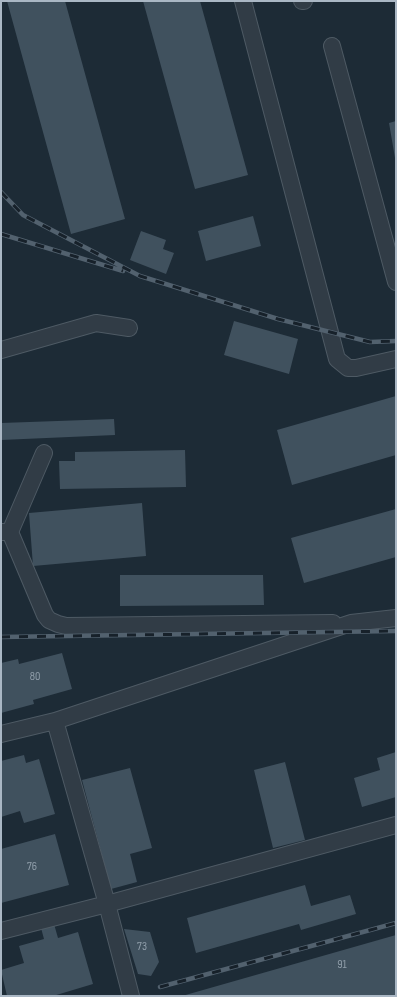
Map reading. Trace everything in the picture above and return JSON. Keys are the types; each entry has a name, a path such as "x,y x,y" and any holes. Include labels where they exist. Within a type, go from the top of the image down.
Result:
{"lane":[{"path":"243,1 337,359 348,368 356,368 396,359"},
{"path":"332,46 396,282"},
{"path":"1,350 96,323 129,328"},
{"path":"44,453 6,532 45,615 49,620 66,626 351,623 396,618"},
{"path":"1,734 55,721 351,623"},
{"path":"55,721 107,904 131,996"},
{"path":"1,931 107,904 396,825"}],"building":[{"path":"7,1 65,1 125,219 71,234"},
{"path":"143,1 200,1 248,175 195,189"},
{"path":"396,121 396,157 395,158 389,123"},
{"path":"253,216 261,246 206,261 198,231"},
{"path":"141,231 166,240 163,249 174,253 166,274 130,260"},
{"path":"234,321 298,339 289,374 224,355"},
{"path":"396,396 396,455 292,485 277,430"},
{"path":"114,419 115,435 1,440 1,423"},
{"path":"185,450 186,487 60,489 59,461 75,461 75,452"},
{"path":"142,503 146,556 33,566 29,513"},
{"path":"396,509 396,557 304,583 291,538"},
{"path":"120,575 263,575 264,605 120,606"},
{"path":"62,653 72,689 33,700 34,704 1,713 1,663 18,659 19,664"},
{"path":"396,752 396,797 362,807 354,778 380,770 377,758"},
{"path":"24,755 26,763 39,759 55,814 24,823 20,811 1,817 1,761"},
{"path":"285,762 305,840 273,848 254,770"},
{"path":"130,768 152,848 130,854 137,882 111,889 82,780"},
{"path":"55,834 69,885 1,903 1,849"},
{"path":"305,885 311,906 350,895 356,914 301,930 299,924 196,953 187,918"},
{"path":"54,924 58,938 78,932 93,984 53,996 7,996 1,970 24,963 19,946 44,939 41,928"},
{"path":"124,929 150,932 159,962 151,976 138,974"},
{"path":"396,935 396,996 182,996"}],"railway":[{"path":"1,192 23,215 140,276 278,319 370,342 396,341"},
{"path":"1,234 123,271"},
{"path":"1,637 396,631"},
{"path":"160,987 396,923"}]}
